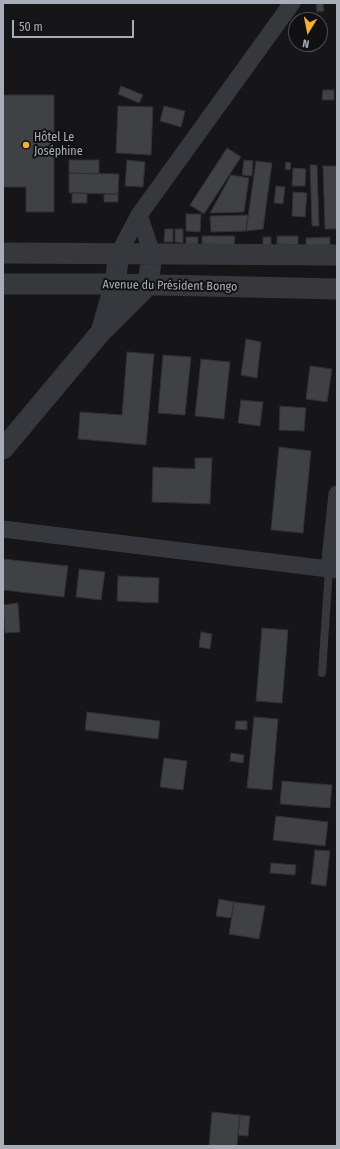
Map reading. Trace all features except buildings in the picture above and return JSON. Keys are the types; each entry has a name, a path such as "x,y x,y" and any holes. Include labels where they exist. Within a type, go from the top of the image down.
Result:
{"street":[{"path":"101,332 115,284 119,253 139,215 292,3"},
{"path":"3,449 101,332 148,285 152,254 139,215"},
{"path":"3,253 337,255"},
{"name":"Avenue du Président Bongo","path":"3,284 115,284 337,289"},
{"path":"3,529 333,570 337,494"}],"lane":[{"path":"322,673 333,570"}],"place":[{"name":"Hôtel Le Joséphine","path":"26,145"}]}
